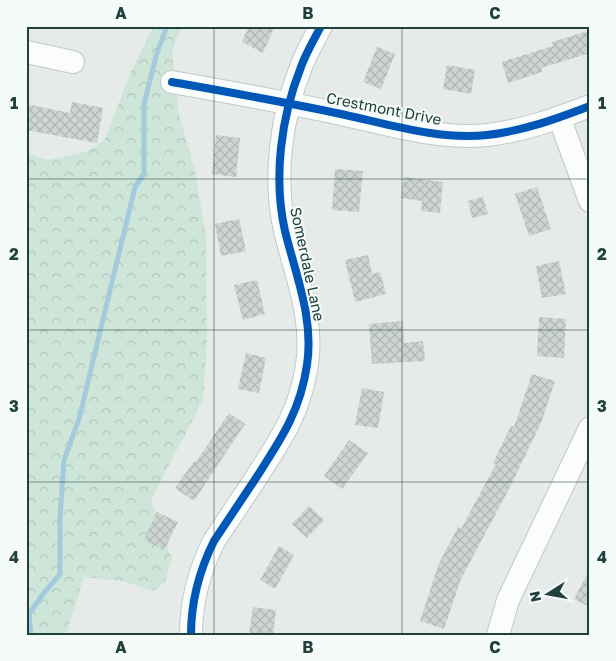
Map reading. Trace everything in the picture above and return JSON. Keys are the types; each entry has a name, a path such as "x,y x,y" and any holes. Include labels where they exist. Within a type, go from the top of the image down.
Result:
{"street":[{"name":"Somerdale Lane","path":"191,635 196,585 208,553 284,434 302,393 307,364 308,319 285,231 280,187 280,166 290,103 302,65 321,26"},
{"path":"26,52 74,62"},
{"name":"Crestmont Drive","path":"172,82 290,103 429,132 453,135 486,135 519,130 590,106"},
{"path":"559,118 590,201"},
{"path":"498,635 508,600 590,428"}],"green space":[{"path":"154,26 181,26 172,52 179,114 195,171 206,236 207,343 203,400 151,500 172,559 165,582 153,591 123,581 84,577 66,635 26,635 26,153 48,160 85,152 104,141 132,69"}],"building":[{"path":"249,26 275,26 263,53 242,42"},
{"path":"588,31 590,53 541,68 542,72 508,83 502,62 553,46 552,42"},
{"path":"377,47 395,54 381,89 363,82"},
{"path":"447,65 475,70 471,94 443,89"},
{"path":"72,102 103,108 97,143 26,130 26,104 70,113"},
{"path":"216,135 240,138 236,177 212,174"},
{"path":"335,169 363,171 359,212 332,210"},
{"path":"404,177 443,182 440,213 421,211 422,201 401,198"},
{"path":"537,187 551,229 529,236 515,194"},
{"path":"483,197 488,214 472,218 468,201"},
{"path":"239,219 246,251 221,256 215,224"},
{"path":"368,255 372,274 380,272 386,294 355,302 345,260"},
{"path":"559,261 566,294 542,298 536,266"},
{"path":"257,280 265,314 243,320 234,285"},
{"path":"539,317 566,319 564,358 537,356"},
{"path":"403,321 404,343 423,341 425,361 372,364 369,324"},
{"path":"246,353 266,358 259,393 238,389"},
{"path":"532,374 555,381 541,423 510,487 461,579 444,629 420,621 439,563 458,527 461,529 496,464 493,463 511,426 514,427"},
{"path":"362,388 384,392 378,428 355,425"},
{"path":"229,413 245,424 194,501 175,488 195,460 196,462"},
{"path":"349,440 368,453 342,489 324,476"},
{"path":"309,506 324,520 307,538 292,524"},
{"path":"157,512 178,522 164,550 144,540"},
{"path":"279,546 294,555 275,589 260,580"},
{"path":"590,569 590,607 574,599"},
{"path":"253,607 276,610 273,635 249,635"}],"waterway":[{"path":"31,635 29,614 60,574 60,518 64,460 79,419 135,187 144,174 144,104 157,53 167,26"}],"cycle path":[{"path":"191,635 194,598 209,552 214,541 281,438 300,397 304,382 309,348 308,331 303,297 281,211 281,148 288,106 294,86 305,57 321,26"},
{"path":"172,82 299,105 413,130 450,135 487,135 514,131 590,106"}]}
